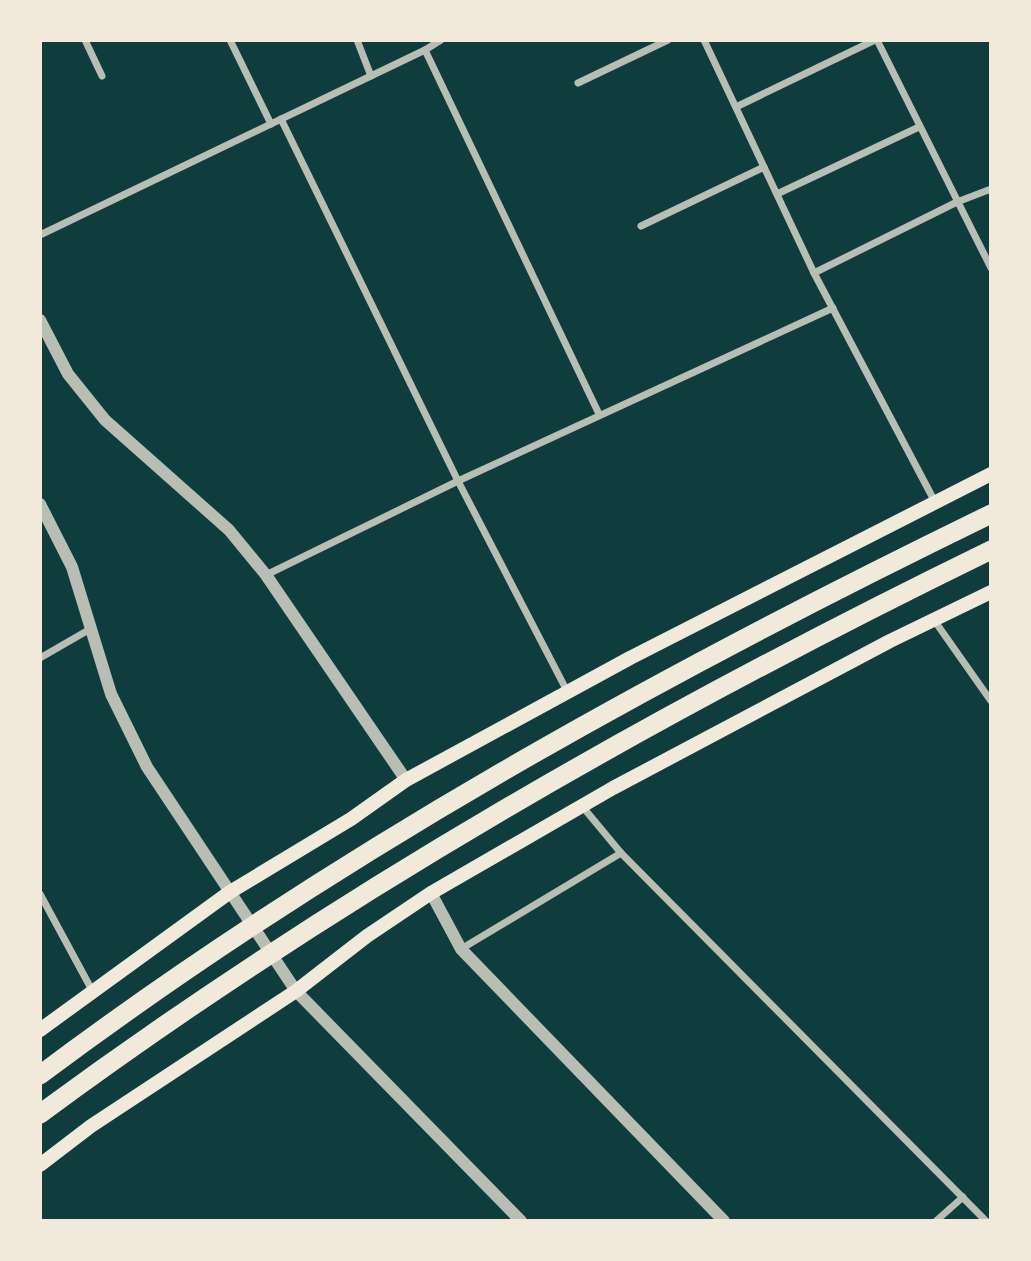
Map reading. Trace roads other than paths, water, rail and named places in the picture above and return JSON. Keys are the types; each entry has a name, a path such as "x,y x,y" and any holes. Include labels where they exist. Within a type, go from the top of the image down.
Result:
{"highway":[{"path":"40,1075 99,1031 320,884 499,772 767,625 991,514"},
{"path":"40,1114 205,996 347,903 509,805 688,703 991,550"}],"main road":[{"path":"40,1030 230,892 351,819 406,780 569,694 630,658 991,474"},
{"path":"40,1165 91,1126 296,991 367,936 431,893 582,806 991,592"}],"street":[{"path":"85,40 102,76"},
{"path":"230,40 271,124"},
{"path":"357,40 371,76"},
{"path":"578,83 668,40"},
{"path":"704,40 814,273 935,502"},
{"path":"736,107 876,40 991,268"},
{"path":"40,235 425,50 435,41"},
{"path":"425,50 599,414"},
{"path":"281,119 458,481 569,694"},
{"path":"777,194 919,127"},
{"path":"641,226 764,167"},
{"path":"814,273 957,201 991,189"},
{"path":"266,575 599,414 833,308"},
{"path":"40,320 68,374 105,420 229,530 266,575 406,780"},
{"path":"40,504 72,567 111,694 147,767 296,991 521,1221"},
{"path":"934,620 991,701"},
{"path":"40,657 92,627"},
{"path":"582,806 621,853 986,1221"},
{"path":"461,949 621,853"},
{"path":"431,893 461,949 724,1221"},
{"path":"40,894 93,992"},
{"path":"936,1221 963,1197"}]}
